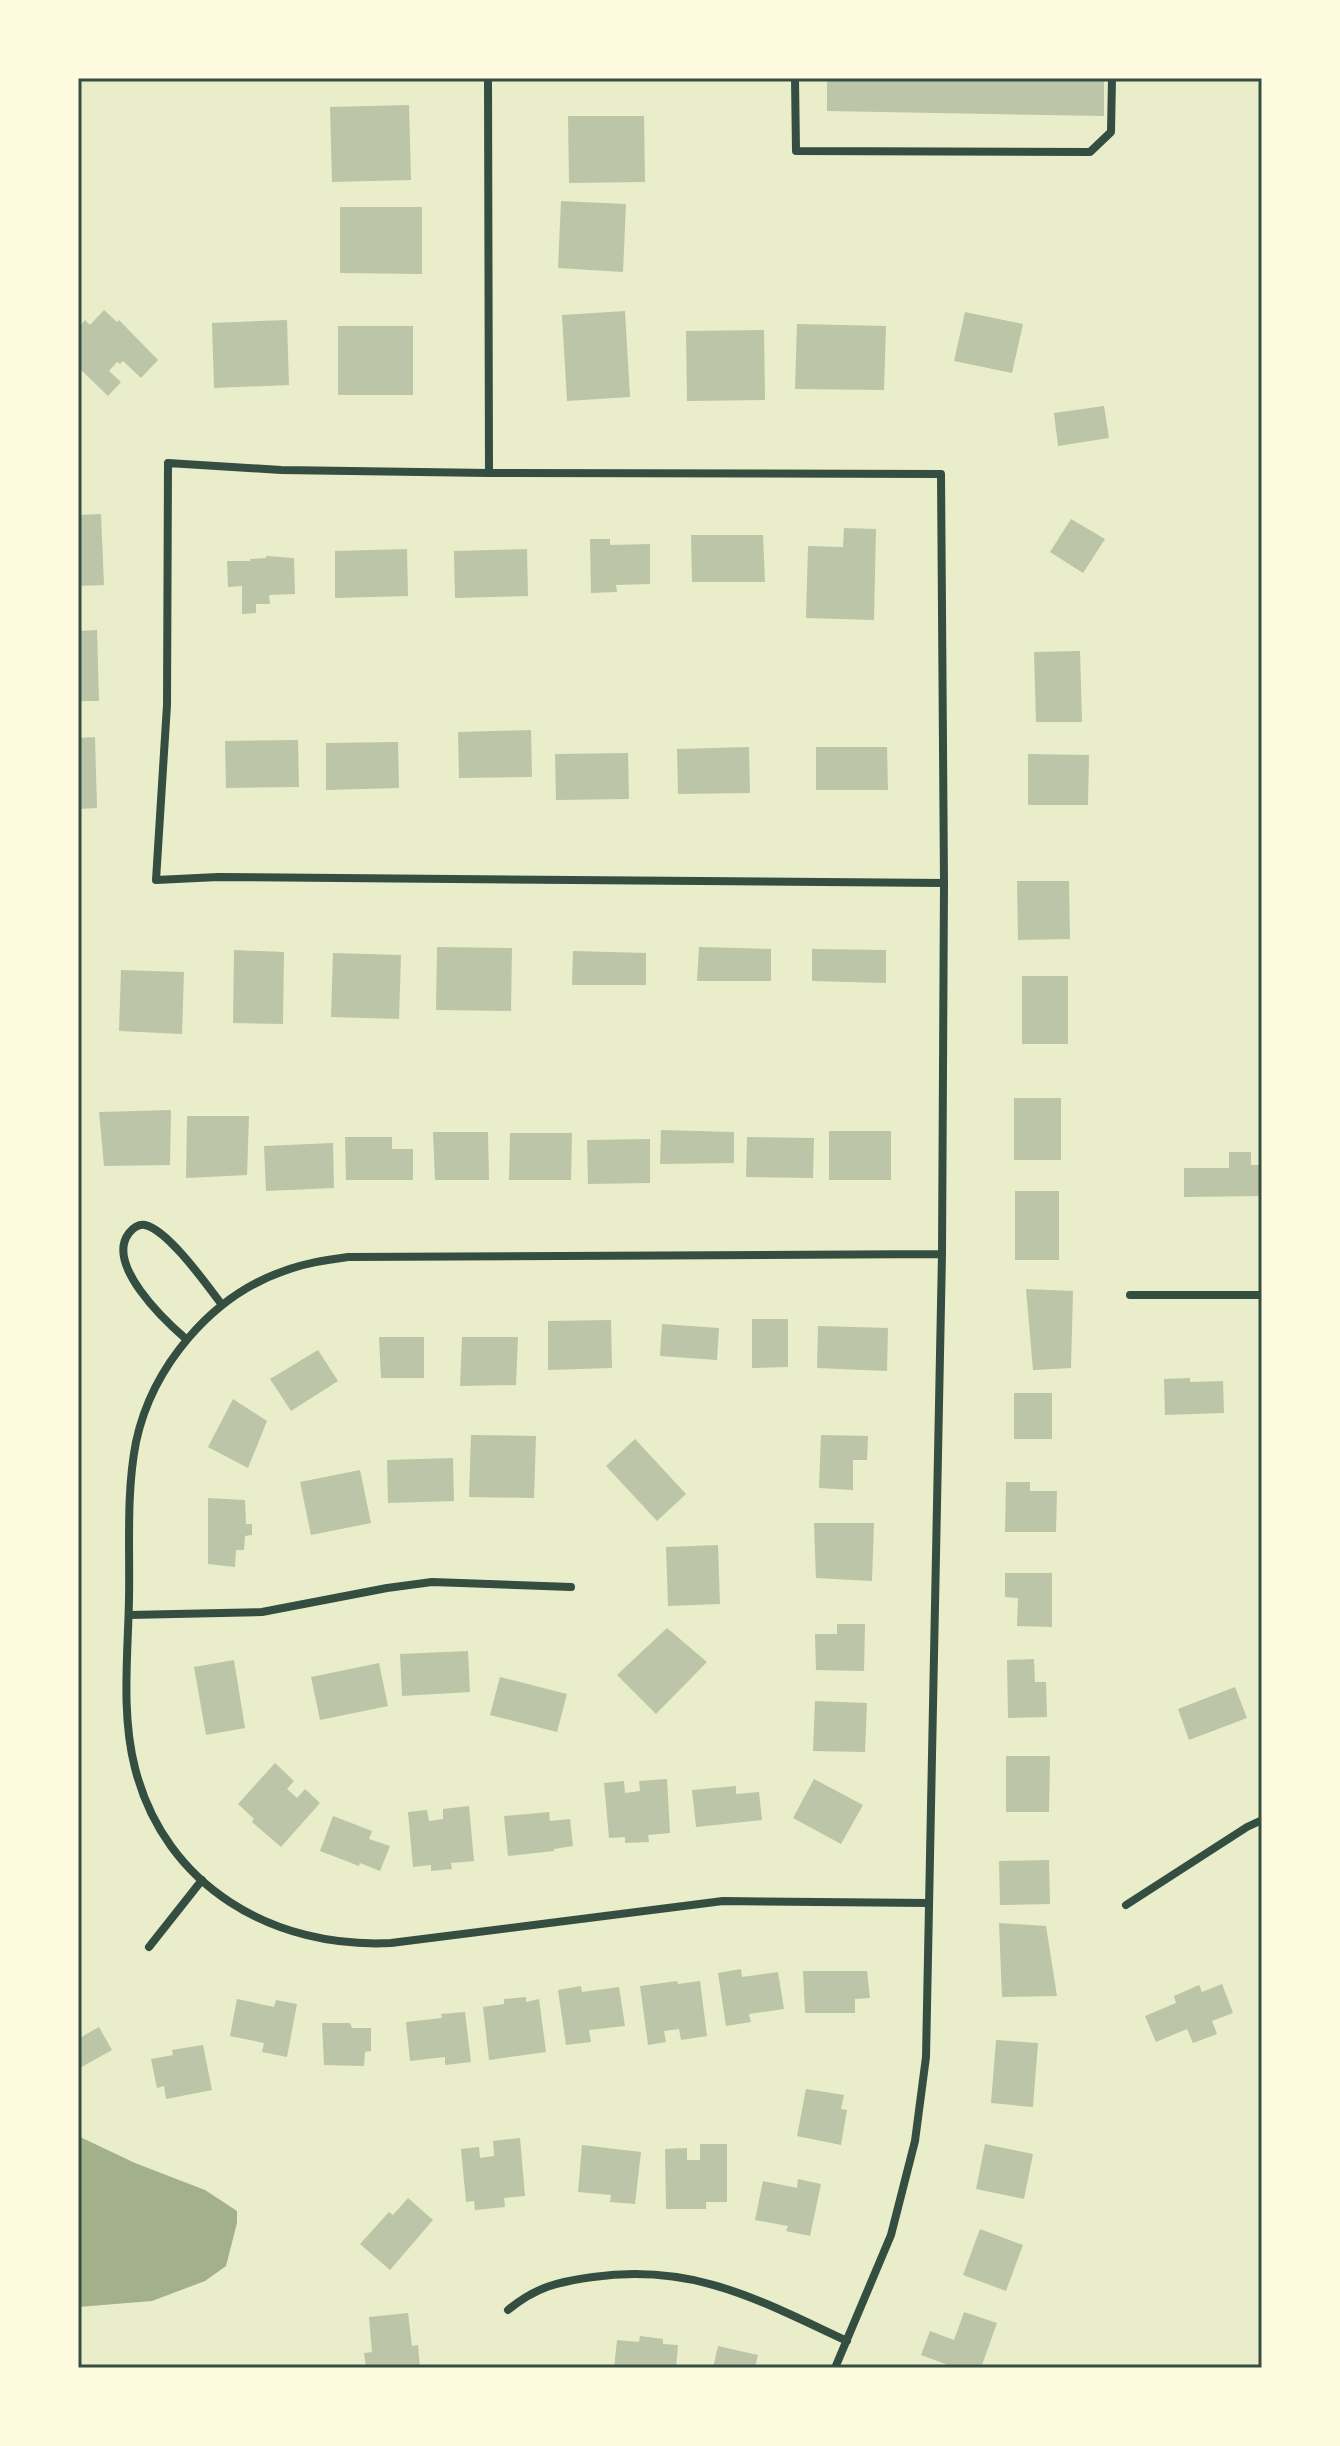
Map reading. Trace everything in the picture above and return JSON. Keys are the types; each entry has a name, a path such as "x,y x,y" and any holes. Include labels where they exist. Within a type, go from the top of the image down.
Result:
{"street":[{"path":"488,78 489,473"},
{"path":"795,78 796,151 1090,152 1111,132 1112,78"},
{"path":"835,2368 891,2235 915,2141 926,2057 942,1254 944,883 941,474 489,473 281,470 168,463 167,705 156,880 218,877 944,883"},
{"path":"186,1339 148,1299 125,1267 123,1246 131,1230 137,1225 146,1225 157,1232 188,1261 222,1305"},
{"path":"929,1903 723,1901 358,1945 318,1940 274,1927 238,1908 202,1880 179,1856 146,1801 135,1767 127,1718 131,1481 137,1441 155,1387 186,1339 222,1305 252,1285 316,1261 348,1257 942,1254"},
{"path":"1130,1295 1262,1295"},
{"path":"129,1615 262,1612 432,1582 571,1587"},
{"path":"1126,1905 1262,1820"},
{"path":"149,1947 202,1880"},
{"path":"508,2310 530,2292 571,2280 618,2274 666,2275 708,2282 743,2293 847,2341"}],"shaded area":[{"path":"78,2136 135,2163 205,2190 237,2211 226,2266 205,2281 152,2301 78,2307"}],"building":[{"path":"827,78 1104,78 1104,116 827,111"},
{"path":"409,105 411,180 332,182 330,107"},
{"path":"568,116 644,116 645,182 569,183"},
{"path":"561,201 626,204 623,272 558,268"},
{"path":"340,207 422,207 422,274 340,273"},
{"path":"104,310 117,322 119,320 158,360 141,378 123,361 120,364 117,362 109,371 121,382 108,396 78,367 78,328 85,320 90,325"},
{"path":"625,311 630,397 567,401 562,315"},
{"path":"965,312 1023,324 1012,373 954,361"},
{"path":"287,320 289,385 214,388 212,323"},
{"path":"797,324 886,326 884,390 795,389"},
{"path":"338,326 413,326 413,395 338,395"},
{"path":"764,330 765,400 687,401 686,331"},
{"path":"1104,406 1109,438 1058,446 1054,413"},
{"path":"101,514 104,585 78,586 78,515"},
{"path":"1071,519 1105,539 1083,573 1050,552"},
{"path":"844,528 876,529 874,620 806,618 808,546 843,547"},
{"path":"691,535 763,535 765,582 692,582"},
{"path":"590,539 610,539 610,545 650,544 650,584 616,585 617,592 591,593"},
{"path":"407,549 408,596 335,598 335,551"},
{"path":"527,549 528,596 455,598 454,551"},
{"path":"266,556 294,558 295,594 269,595 270,604 256,604 256,613 242,614 242,586 228,587 227,561 250,561"},
{"path":"97,630 99,701 78,701 78,631"},
{"path":"1080,651 1082,722 1036,722 1034,652"},
{"path":"531,730 532,777 459,778 458,732"},
{"path":"95,737 97,808 78,809 78,738"},
{"path":"298,740 299,787 226,788 225,741"},
{"path":"398,742 399,788 326,790 326,743"},
{"path":"749,747 750,793 678,794 677,749"},
{"path":"816,747 887,747 888,790 816,790"},
{"path":"628,753 629,799 556,800 555,754"},
{"path":"1028,754 1089,755 1088,805 1028,805"},
{"path":"1017,881 1069,881 1070,939 1018,940"},
{"path":"437,947 512,948 511,1011 436,1010"},
{"path":"699,947 771,949 771,981 697,981"},
{"path":"812,949 886,950 886,983 812,981"},
{"path":"234,950 284,952 283,1024 233,1023"},
{"path":"573,951 646,953 646,985 572,985"},
{"path":"333,953 401,955 399,1019 331,1017"},
{"path":"121,970 184,972 182,1034 119,1031"},
{"path":"1022,976 1068,976 1068,1044 1022,1044"},
{"path":"1014,1098 1061,1098 1061,1160 1014,1160"},
{"path":"171,1110 170,1165 104,1166 99,1112"},
{"path":"187,1116 249,1116 247,1175 186,1178"},
{"path":"661,1130 734,1132 734,1163 660,1164"},
{"path":"829,1131 891,1131 891,1180 829,1180"},
{"path":"433,1132 488,1132 489,1180 435,1180"},
{"path":"510,1133 572,1133 571,1180 509,1180"},
{"path":"345,1137 392,1137 392,1149 413,1149 413,1180 346,1180"},
{"path":"747,1137 814,1138 813,1178 746,1177"},
{"path":"650,1139 650,1183 588,1184 587,1140"},
{"path":"333,1143 334,1188 266,1191 264,1146"},
{"path":"1229,1152 1251,1152 1251,1165 1261,1165 1262,1196 1184,1197 1184,1168 1229,1168"},
{"path":"1015,1191 1059,1191 1059,1260 1015,1260"},
{"path":"1026,1289 1073,1291 1071,1368 1033,1370"},
{"path":"752,1319 788,1319 788,1367 752,1368"},
{"path":"611,1320 612,1368 548,1370 548,1321"},
{"path":"662,1324 719,1328 717,1360 660,1356"},
{"path":"818,1326 888,1328 887,1371 817,1368"},
{"path":"379,1337 424,1337 424,1378 381,1378"},
{"path":"462,1337 518,1337 516,1385 460,1386"},
{"path":"318,1350 338,1381 291,1411 270,1379"},
{"path":"1190,1378 1190,1382 1223,1381 1224,1413 1165,1415 1164,1379"},
{"path":"1014,1393 1052,1393 1052,1439 1014,1439"},
{"path":"233,1399 267,1421 248,1468 208,1447"},
{"path":"471,1435 536,1436 534,1498 469,1497"},
{"path":"821,1435 868,1436 867,1460 853,1460 853,1490 819,1488"},
{"path":"635,1439 686,1494 657,1521 606,1466"},
{"path":"453,1458 454,1501 388,1503 387,1460"},
{"path":"360,1470 371,1523 311,1535 300,1482"},
{"path":"1006,1482 1030,1482 1030,1491 1057,1491 1056,1532 1005,1532"},
{"path":"208,1498 245,1500 246,1524 252,1524 252,1535 245,1536 244,1550 236,1550 235,1567 208,1564"},
{"path":"814,1523 874,1523 872,1581 816,1578"},
{"path":"718,1545 720,1604 668,1606 666,1547"},
{"path":"1005,1573 1052,1573 1052,1627 1017,1626 1018,1598 1005,1597"},
{"path":"837,1624 865,1624 864,1671 816,1670 815,1634 837,1634"},
{"path":"667,1628 707,1662 656,1714 617,1675"},
{"path":"468,1651 470,1692 402,1696 400,1654"},
{"path":"1034,1659 1035,1682 1046,1682 1047,1717 1008,1718 1007,1660"},
{"path":"234,1660 245,1728 206,1735 194,1667"},
{"path":"379,1663 388,1706 320,1720 311,1677"},
{"path":"500,1677 567,1694 557,1732 490,1715"},
{"path":"1235,1687 1247,1718 1189,1740 1178,1709"},
{"path":"815,1701 867,1703 865,1752 813,1751"},
{"path":"1006,1756 1050,1756 1049,1812 1006,1812"},
{"path":"275,1763 294,1781 287,1789 297,1798 305,1789 320,1803 281,1847 252,1822 254,1819 238,1804"},
{"path":"667,1779 670,1833 648,1835 649,1842 625,1843 625,1837 609,1838 604,1783 624,1781 625,1793 640,1791 639,1781"},
{"path":"814,1779 863,1805 841,1844 793,1818"},
{"path":"736,1786 736,1794 759,1792 762,1820 696,1827 692,1790"},
{"path":"469,1806 474,1861 451,1863 452,1869 431,1871 431,1865 413,1867 408,1812 427,1810 429,1821 443,1819 443,1809"},
{"path":"549,1812 550,1821 570,1819 573,1846 508,1856 504,1816"},
{"path":"333,1816 372,1831 369,1839 390,1846 380,1871 320,1851"},
{"path":"1049,1860 1050,1904 1000,1905 999,1861"},
{"path":"999,1923 1046,1926 1057,1996 1002,1997"},
{"path":"741,1969 742,1977 778,1972 784,2009 749,2014 751,2022 726,2026 718,1973"},
{"path":"803,1971 867,1971 870,1998 855,1999 855,2013 805,2013"},
{"path":"677,1981 678,1984 700,1981 707,2036 681,2040 679,2029 664,2031 666,2042 648,2045 640,1986"},
{"path":"1222,1984 1233,2013 1212,2021 1217,2034 1193,2043 1187,2029 1156,2042 1145,2016 1176,2003 1174,1996 1199,1985 1202,1992"},
{"path":"581,1986 582,1992 619,1987 625,2026 589,2030 591,2042 566,2045 558,1990"},
{"path":"526,1997 526,2002 539,1999 546,2052 489,2060 483,2007 504,2004 504,1999"},
{"path":"237,1999 274,2007 276,2000 297,2004 287,2057 262,2052 264,2043 230,2036"},
{"path":"465,2012 471,2062 445,2065 445,2057 410,2061 406,2022"},
{"path":"322,2023 350,2023 352,2028 371,2028 371,2051 365,2052 364,2066 324,2065"},
{"path":"99,2027 112,2050 78,2069 78,2039"},
{"path":"996,2040 1038,2043 1033,2107 991,2103"},
{"path":"203,2045 212,2090 166,2099 164,2086 157,2088 151,2059 173,2055 172,2050"},
{"path":"806,2089 844,2095 841,2109 847,2110 841,2145 797,2136"},
{"path":"520,2138 525,2196 504,2198 505,2207 475,2210 474,2201 466,2202 461,2149 479,2147 480,2158 494,2156 493,2141"},
{"path":"700,2144 727,2144 727,2202 706,2202 706,2209 666,2209 665,2149 687,2148 687,2160 700,2160"},
{"path":"985,2144 1033,2154 1024,2199 976,2189"},
{"path":"582,2145 641,2152 635,2204 610,2202 611,2195 578,2192"},
{"path":"798,2179 821,2184 810,2236 786,2231 788,2226 755,2220 763,2181 797,2188"},
{"path":"408,2198 433,2220 390,2270 360,2244 389,2212 393,2215"},
{"path":"980,2229 1023,2245 1006,2291 963,2275"},
{"path":"964,2312 997,2323 981,2368 956,2368 921,2355 930,2331 954,2340"},
{"path":"408,2313 412,2346 418,2345 420,2368 366,2368 364,2353 372,2352 369,2317"},
{"path":"640,2336 663,2339 663,2344 678,2345 676,2368 614,2368 617,2340 639,2342"},
{"path":"718,2346 758,2355 755,2368 713,2368"}]}
